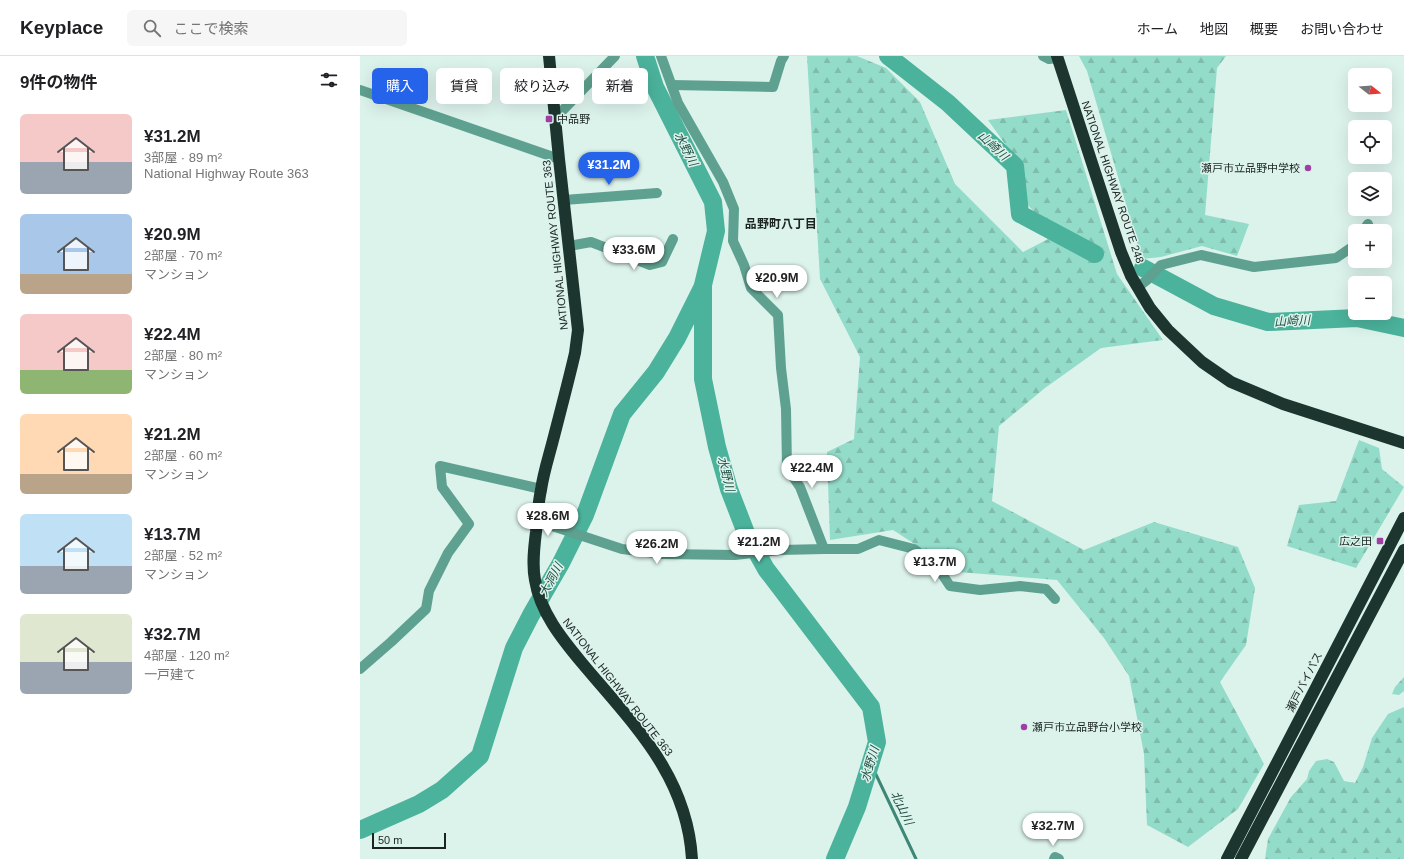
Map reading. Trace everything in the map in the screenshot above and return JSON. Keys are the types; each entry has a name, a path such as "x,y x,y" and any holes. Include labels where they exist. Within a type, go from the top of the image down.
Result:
{"highway":[{"name":"NATIONAL HIGHWAY ROUTE 363","path":"549,56 578,330 575,353 541,489 534,553 535,581 544,608 558,632 639,732 668,774 679,796 686,820 692,859"},
{"name":"NATIONAL HIGHWAY ROUTE 248","path":"1057,57 1121,252 1131,276 1142,283 1150,308 1168,330 1202,362 1231,382 1283,404 1404,443"},
{"name":"瀬戸バイパス","path":"1226,859 1404,518"},
{"path":"1241,859 1404,550"}],"street":[{"path":"556,114 563,110 615,56"},
{"path":"661,56 678,103 723,182 734,209 733,241 744,265 751,288 778,314 781,368 786,409 787,468 800,487 824,549"},
{"path":"672,85 773,87 784,56"},
{"path":"1043,56 1049,58 1057,57"},
{"path":"360,90 559,159"},
{"path":"564,200 657,194"},
{"path":"569,246 591,242 650,265 662,262 673,239"},
{"path":"1142,283 1161,265 1201,255 1254,267 1336,258 1348,250"},
{"path":"360,668 391,642 426,609 429,591 448,553 470,524 442,487 440,466 541,489"},
{"path":"537,521 622,549 656,554 735,555 780,550 858,549 879,540 914,549 936,565 950,586 980,590 1020,586 1040,588 1046,589 1055,599"},
{"path":"1054,859 1055,857 1059,859"}],"green space":[{"path":"807,56 857,56 886,68 920,102 955,184 1023,252 1056,235 1025,202 1017,161 988,120 1066,110 1117,274 1163,340 1101,348 1045,388 999,426 992,501 1084,550 1154,522 1238,547 1255,588 1246,645 1220,682 1264,764 1238,809 1188,847 1147,825 1144,754 1129,676 1104,638 1057,580 958,572 893,530 830,540 827,452 854,439 860,357 820,279"},
{"path":"1079,56 1226,56 1217,68 1205,215 1249,224 1237,256 1202,246 1161,257 1142,259 1087,71"},
{"path":"1359,440 1379,448 1382,469 1404,487 1356,568 1287,546 1299,505 1336,501"},
{"path":"1404,677 1404,691 1399,695 1392,694 1395,687"},
{"path":"1404,707 1404,859 1265,859 1268,839 1291,797 1307,779 1309,771 1316,761 1327,759 1334,762 1344,781 1355,783 1363,767 1372,738 1388,714"}],"waterway":[{"name":"水野川","path":"645,56 655,87 713,202 716,231 703,285 703,379 717,447 729,489 746,533 766,569 871,707 877,742 857,807 835,859"},
{"name":"山崎川","path":"888,56 948,103 1015,166 1020,214 1095,254"},
{"name":"山崎川","path":"1143,268 1214,306 1268,322 1357,318 1404,328"},
{"name":"大洞川","path":"360,830 419,804 442,790 480,756 514,648 561,563 585,515 622,414 656,372 677,338 702,288"},
{"name":"北山川","path":"871,764 916,859"}],"place":[{"name":"中品野","path":"549,119"},
{"name":"瀬戸市立品野中学校","path":"1308,168"},
{"name":"広之田","path":"1380,541"},
{"name":"瀬戸市立品野台小学校","path":"1024,727"}],"district":[{"name":"品野町八丁目","path":"781,224"}]}
